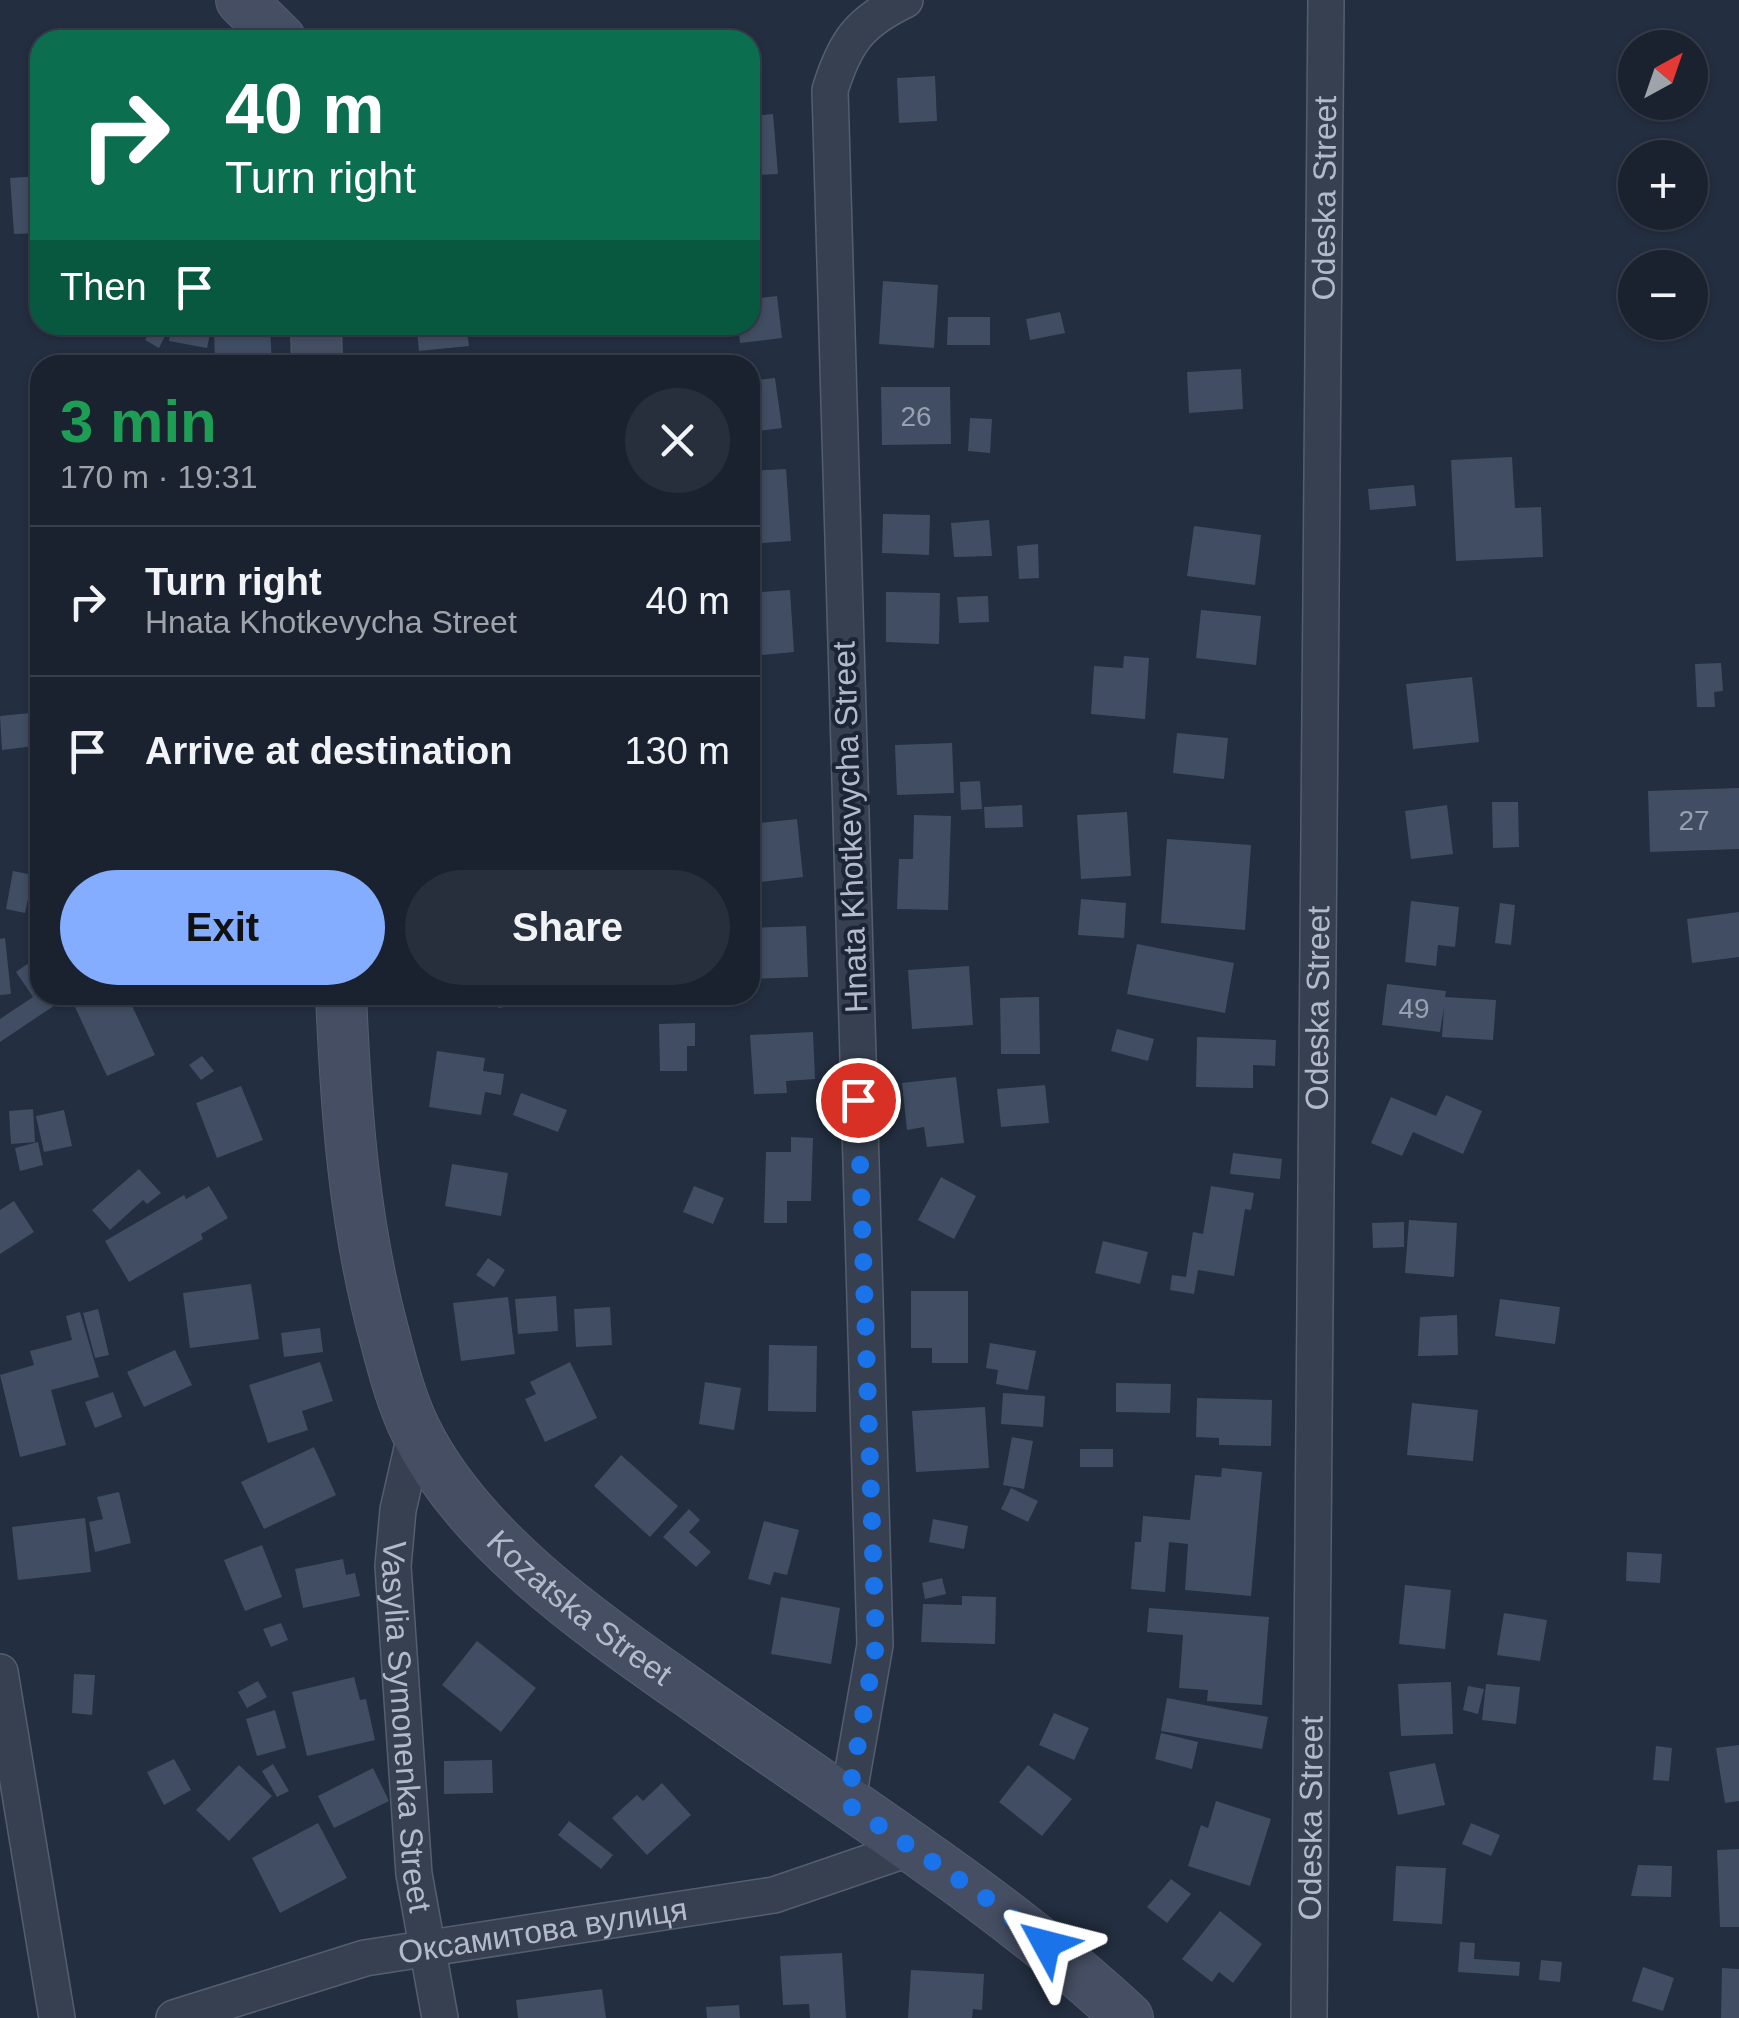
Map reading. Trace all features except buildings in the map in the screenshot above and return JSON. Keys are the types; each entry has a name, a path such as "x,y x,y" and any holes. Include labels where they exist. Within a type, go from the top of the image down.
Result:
{"main road":[{"path":"245,1 272,30"},
{"name":"Kozatska Street","path":"342,1005 354,1199 371,1286 416,1431 487,1528 556,1593 847,1804 1025,1927 1128,2018"}],"street":[{"name":"Hnata Khotkevycha Street","path":"847,1804 876,1645 830,90 841,56 869,17 904,0"},
{"name":"Odeska Street","path":"1310,2018 1326,0"},
{"name":"Vasylia Symonenka Street","path":"416,1431 398,1510 393,1566 414,1874 440,2018"},
{"path":"0,1672 57,2018"},
{"name":"Оксамитова вулиця","path":"174,2018 279,1982 427,1946 774,1896 911,1848"}],"route":[{"path":"858,1100 876,1645 847,1804 992,1902 1046,1944"}]}
